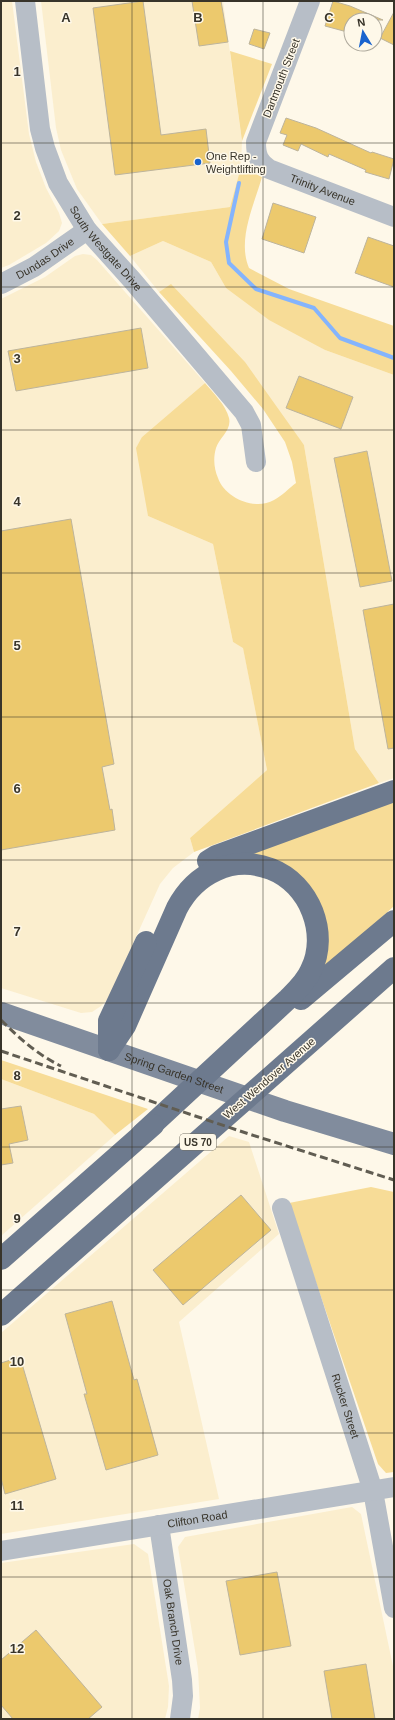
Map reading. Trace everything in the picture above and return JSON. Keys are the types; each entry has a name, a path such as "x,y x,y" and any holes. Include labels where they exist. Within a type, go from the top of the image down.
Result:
{"highway":[{"path":"109,1050 109,1021 165,900 186,874 216,856 394,791"},
{"path":"1,1259 142,1134 288,999 306,979 315,962 318,951 319,937 314,914 303,895 285,877 273,869 261,865 248,864 222,867 211,872 195,883 184,895 177,908 125,1026 109,1050"},
{"path":"142,1134 394,920"},
{"name":"West Wendover Avenue","path":"1,1315 394,968"}],"main road":[{"name":"Spring Garden Street","path":"1,1013 285,1111 394,1144"}],"street":[{"name":"South Westgate Drive","path":"25,1 39,117 45,148 58,183 87,230 132,280 244,412 251,425 256,462"},
{"name":"Dartmouth Street","path":"257,156 256,142 310,1"},
{"name":"Trinity Avenue","path":"257,156 260,163 269,169 394,217"},
{"name":"Dundas Drive","path":"1,284 34,267 87,230"},
{"name":"Rucker Street","path":"282,1208 374,1491 394,1608"},
{"name":"Clifton Road","path":"1,1551 394,1488"},
{"name":"Oak Branch Drive","path":"159,1525 182,1680 183,1696 180,1719"}],"shaded area":[{"path":"1,1 12,1 29,134 36,162 62,223 59,231 46,243 9,265 1,268"},
{"path":"41,1 223,1 242,141 241,167 230,207 102,224 77,189 61,150 56,128"},
{"path":"230,51 272,64 242,141"},
{"path":"241,167 262,177 251,211 246,234 245,246 249,268 289,289 394,326 394,375 325,350 269,320 226,288 211,262 163,241 130,256 102,224 230,207"},
{"path":"163,241 211,262 226,288 325,350 394,375 394,778 379,783 355,749 304,445 171,285 159,292 130,256"},
{"path":"83,254 91,255 97,260 205,383 142,437 148,516 213,544 233,642 243,647 267,770 190,838 194,852 173,868 160,884 108,999 92,1012 81,1013 1,988 1,299 45,277 75,256"},
{"path":"171,284 245,362 304,445 355,749 379,783 194,852 190,838 267,770 243,648 233,642 213,544 148,516 136,448 142,437 205,383 222,404 229,418 229,426 216,448 214,460 218,478 227,491 242,501 258,504 274,500 296,483 292,462 285,442 263,409 231,371 159,292"},
{"path":"394,797 394,906 315,979 321,907 233,859"},
{"path":"1,1060 148,1109 115,1135 94,1114 1,1079"},
{"path":"1,1079 94,1114 115,1135 1,1236"},
{"path":"229,1136 249,1142 279,1234 179,1322 219,1499 1,1534 1,1333"},
{"path":"371,1187 394,1192 394,1472 386,1473 378,1464 289,1203"},
{"path":"352,1507 361,1514 394,1671 394,1719 198,1719 200,1708 198,1669 178,1547 185,1537"},
{"path":"134,1544 148,1554 169,1686 168,1707 165,1719 1,1719 1,1563"}],"building":[{"path":"143,1 161,135 206,129 210,163 115,175 93,8"},
{"path":"192,1 221,1 228,42 199,46"},
{"path":"333,1 364,12 343,12 343,31 325,26"},
{"path":"394,12 394,45 383,40 383,32"},
{"path":"254,29 270,33 264,49 249,44"},
{"path":"286,118 316,128 371,153 372,152 394,159 389,179 365,172 366,170 329,154 328,157 301,144 298,151 283,145 287,135 280,133"},
{"path":"273,203 316,217 304,253 262,239"},
{"path":"368,237 394,246 394,287 355,273"},
{"path":"141,328 148,368 16,391 8,351"},
{"path":"299,376 353,397 341,429 286,408"},
{"path":"367,451 392,581 360,587 334,458"},
{"path":"71,519 114,764 102,767 110,810 112,809 115,830 1,850 1,531"},
{"path":"394,604 394,748 388,749 363,610"},
{"path":"21,1106 28,1140 9,1144 13,1163 1,1165 1,1109"},
{"path":"241,1195 271,1230 183,1305 153,1270"},
{"path":"112,1301 134,1380 137,1379 158,1455 106,1470 84,1394 87,1394 65,1314"},
{"path":"20,1357 56,1479 5,1494 1,1478 1,1363"},
{"path":"277,1572 291,1646 240,1655 226,1581"},
{"path":"36,1630 102,1707 88,1719 13,1719 1,1705 1,1660"},
{"path":"366,1664 375,1719 332,1719 324,1671"}],"waterway":[{"path":"239,183 226,242 229,263 256,289 314,308 340,338 394,358"}],"railway":[{"path":"1,1020 29,1046 44,1057 61,1066"},
{"path":"1,1051 249,1134 394,1180"}],"place":[{"name":"One Rep - Weightlifting","path":"198,162"}]}
